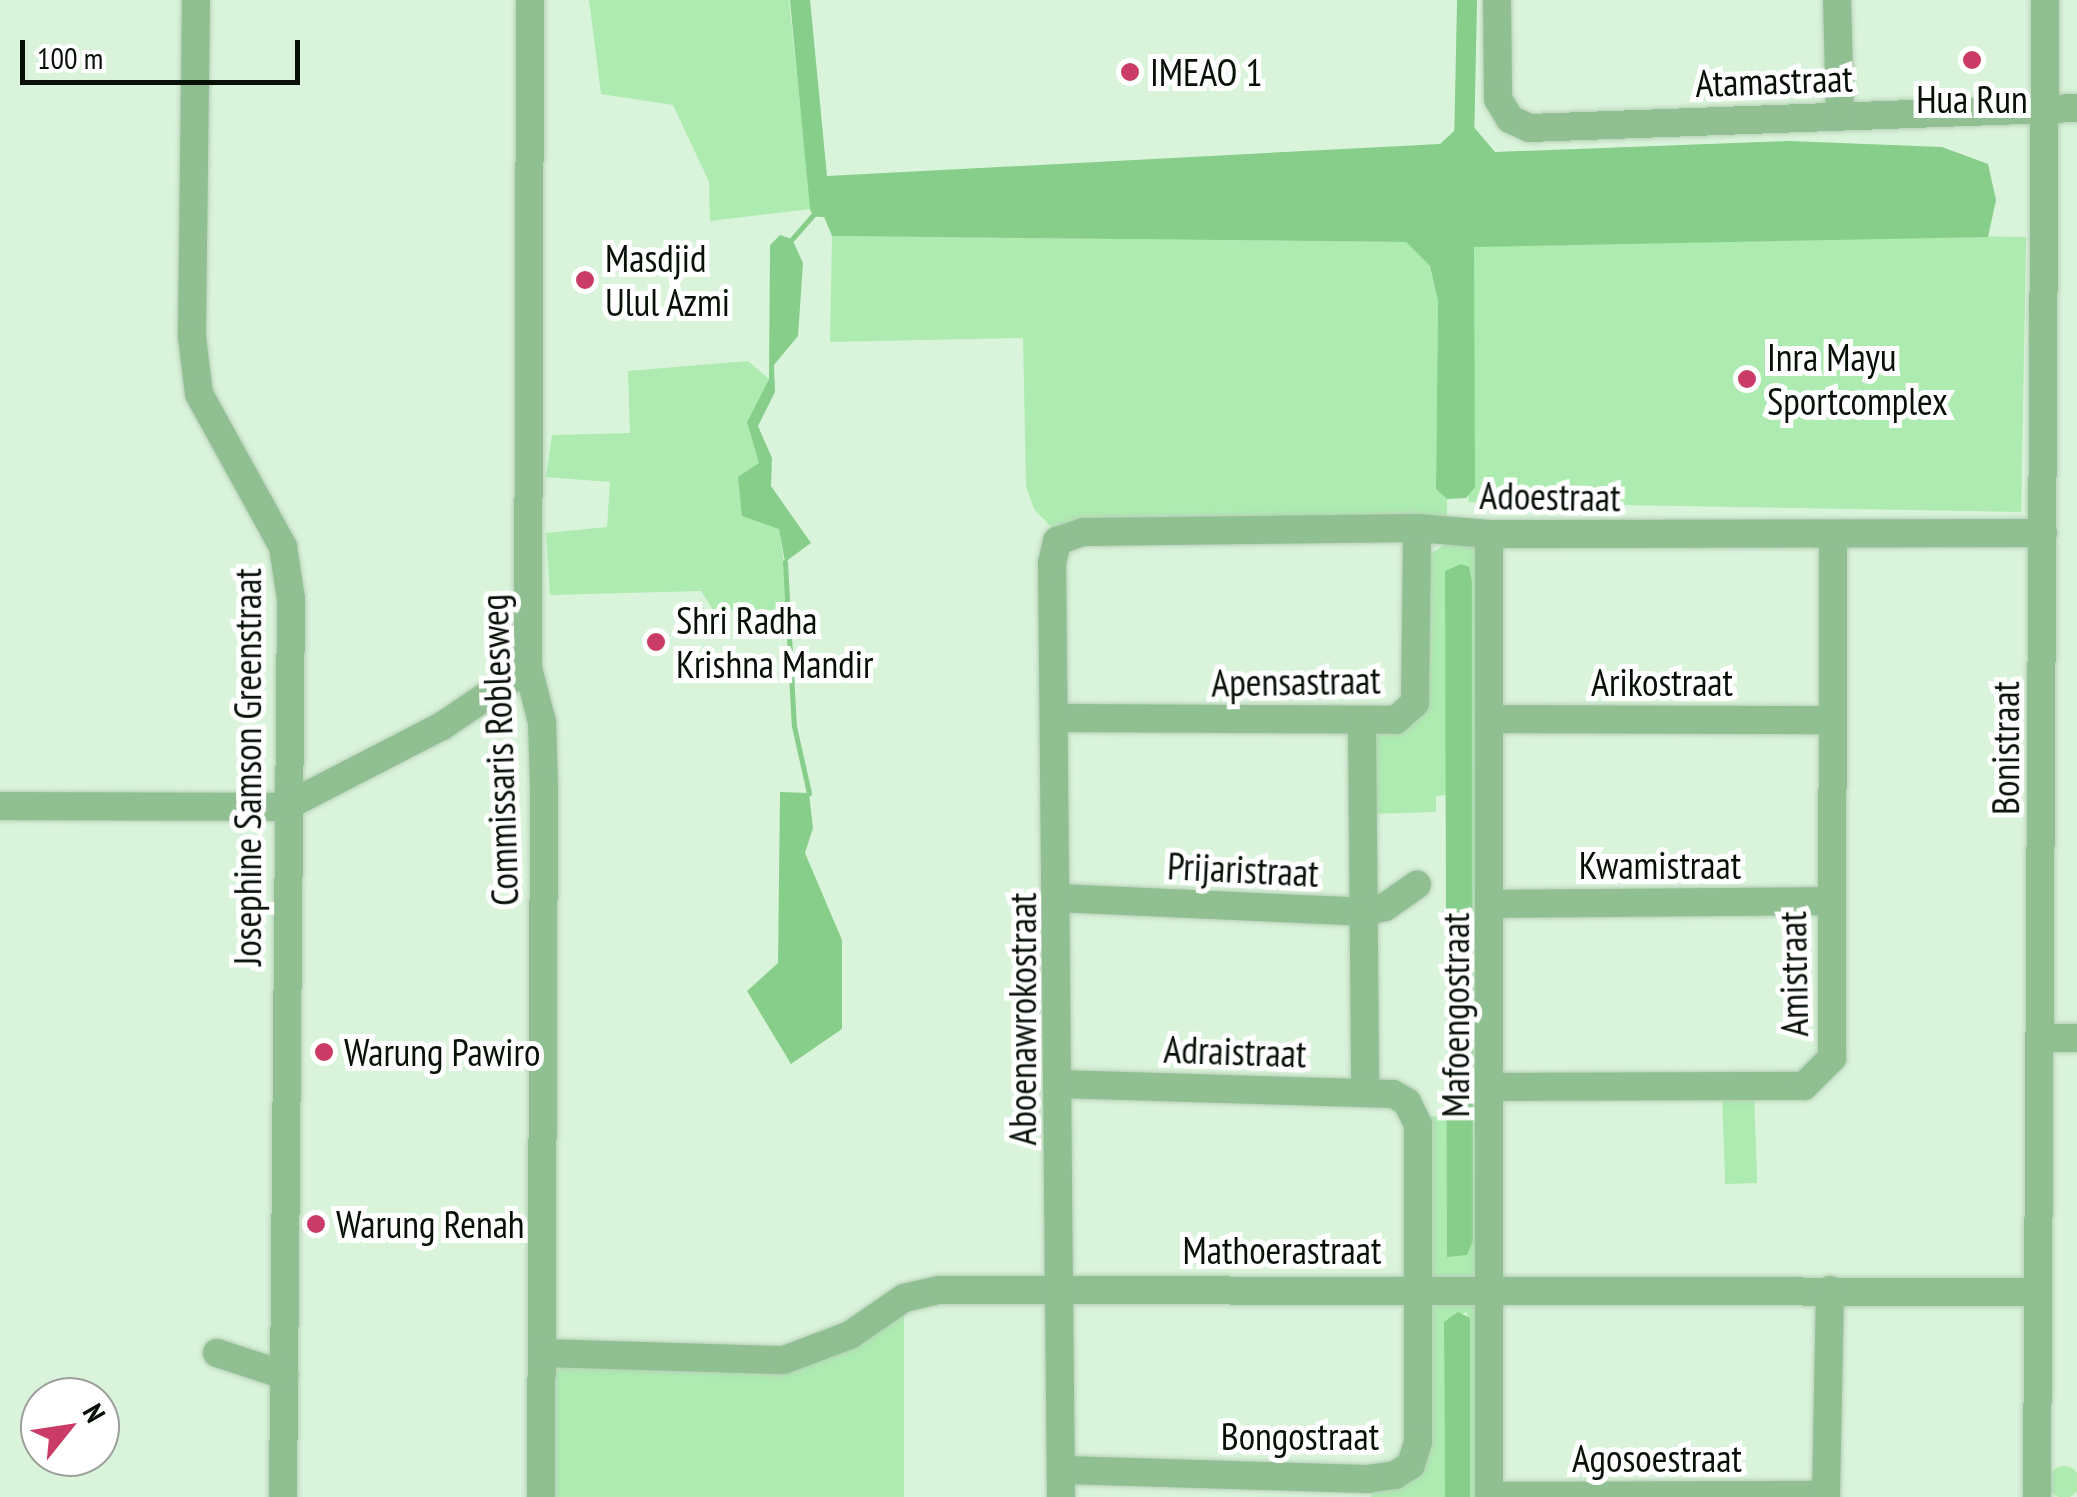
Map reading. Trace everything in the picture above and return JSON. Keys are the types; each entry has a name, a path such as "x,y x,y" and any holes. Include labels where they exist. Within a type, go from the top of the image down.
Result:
{"street":[{"name":"Josephine Samson Greenstraat","path":"196,0 192,336 199,394 284,547 291,599 285,807 283,1497"},
{"name":"Commissaris Roblesweg","path":"530,0 528,668 542,722 544,786 541,1497"},
{"name":"Atamastraat","path":"1496,0 1498,100 1510,119 1529,128 2077,108"},
{"path":"1837,0 1840,114"},
{"name":"Bonistraat","path":"2037,1497 2045,0"},
{"name":"Adoestraat","path":"1058,541 1083,532 1417,528 1489,534 2043,533"},
{"name":"Apensastraat","path":"1057,718 1396,720 1416,703 1417,528"},
{"name":"Mafoengostraat","path":"1489,534 1494,719 1489,1496"},
{"name":"Amistraat","path":"1492,1087 1804,1086 1832,1058 1828,901 1833,536"},
{"name":"Aboenawrokostraat","path":"1058,541 1052,563 1063,1288 1061,1484"},
{"path":"0,806 285,807 442,726 528,668"},
{"name":"Arikostraat","path":"1494,719 1830,720"},
{"path":"1362,721 1364,1092"},
{"name":"Prijaristraat","path":"1058,898 1363,912 1386,908 1417,885"},
{"name":"Kwamistraat","path":"1492,904 1828,901"},
{"path":"2042,1038 2077,1038"},
{"name":"Adraistraat","path":"1058,1084 1364,1092 1393,1094 1407,1102"},
{"name":"Bongostraat","path":"1061,1484 1395,1476 1410,1465 1418,1442 1418,1125 1407,1102"},
{"name":"Mathoerastraat","path":"542,1353 784,1360 850,1335 904,1298 939,1290 1416,1287 2038,1292"},
{"path":"1826,1496 1830,1290"},
{"path":"217,1352 284,1376"},
{"name":"Agosoestraat","path":"1489,1496 1826,1496"}],"shaded area":[{"path":"589,0 789,0 811,209 710,221 709,182 673,105 601,94"},
{"path":"1467,119 1495,152 1789,141 1942,147 1988,164 1996,200 1988,237 1474,247 1475,487 1466,498 1447,499 1436,489 1438,301 1430,266 1406,242 832,236 820,207 827,176 1440,144"},
{"name":"Inra Mayu Sportcomplex","path":"1473,227 2026,237 2021,512 1468,502"},
{"path":"780,235 792,239 803,263 798,336 774,365 775,392 758,426 772,458 771,486 811,543 785,562 779,529 742,516 738,477 759,463 747,422 769,379 770,245"},
{"path":"832,236 1406,242 1430,266 1438,301 1436,488 1447,499 1447,524 1060,536 1034,509 1026,486 1023,338 830,342"},
{"path":"748,361 769,379 747,422 779,529 791,610 713,610 701,591 550,595 546,533 607,527 610,482 546,477 552,435 630,433 628,371"},
{"path":"1470,542 1479,549 1478,1270 1470,1278 1438,1280 1429,1275 1426,1118 1448,1114 1447,1256 1466,1255 1473,1241 1472,582 1445,571 1447,795 1436,796 1436,812 1369,814 1372,735 1412,725 1425,708 1430,555 1446,543"},
{"path":"1461,564 1469,567 1472,582 1473,1241 1467,1255 1447,1257 1445,571"},
{"path":"780,792 809,793 813,828 805,853 842,940 842,1029 791,1064 747,991 778,963"},
{"path":"1754,1092 1757,1183 1725,1184 1722,1093"},
{"path":"1435,1303 1471,1303 1477,1308 1483,1497 1470,1497 1467,1312 1444,1322 1445,1497 1371,1497 1373,1487 1398,1485 1425,1314"},
{"path":"1458,1312 1470,1318 1470,1497 1445,1497 1444,1322"},
{"path":"904,1313 904,1497 550,1497 551,1377 560,1367 721,1365"},
{"path":"2064,1466 2075,1471 2080,1482 2075,1493 2064,1498 2053,1493 2048,1482 2053,1471"}],"waterway":[{"path":"800,0 820,207 847,207"},
{"path":"1464,146 1467,0"},
{"path":"792,239 820,207"},
{"path":"785,562 794,726 809,793"}],"place":[{"name":"Hua Run","path":"1972,60"},
{"name":"IMEAO 1","path":"1130,72"},
{"name":"Masdjid Ulul Azmi","path":"585,280"},
{"name":"Inra Mayu Sportcomplex","path":"1747,379"},
{"name":"Shri Radha Krishna Mandir","path":"656,642"},
{"name":"Warung Pawiro","path":"324,1052"},
{"name":"Warung Renah","path":"316,1224"}]}
